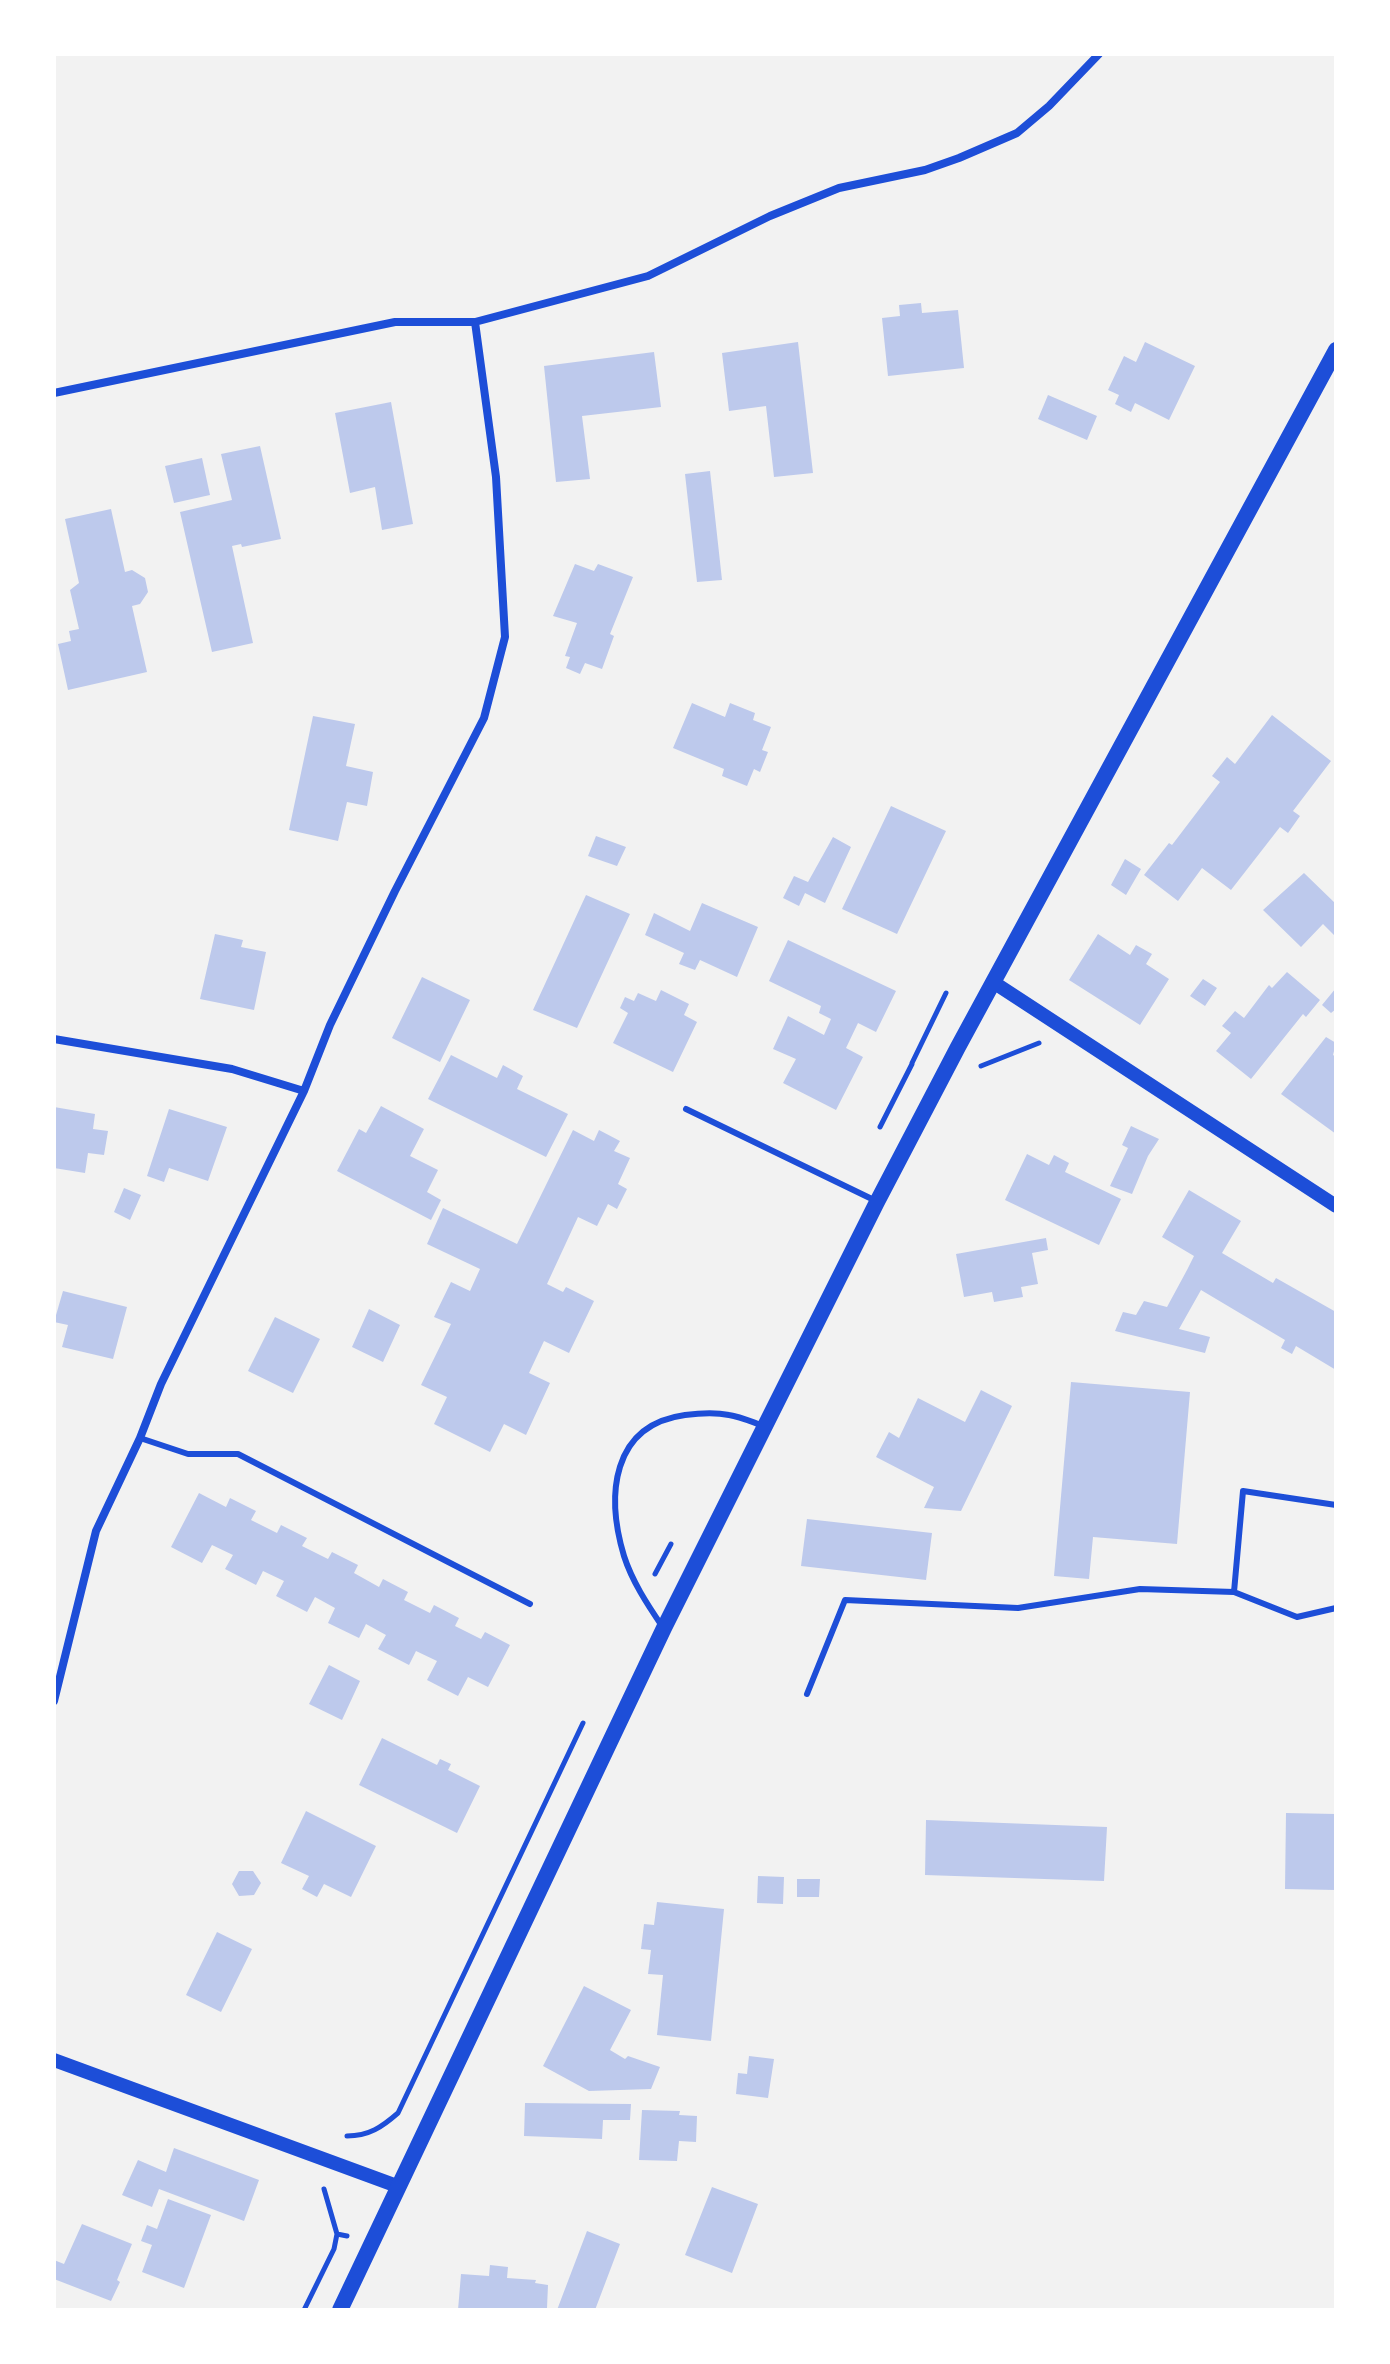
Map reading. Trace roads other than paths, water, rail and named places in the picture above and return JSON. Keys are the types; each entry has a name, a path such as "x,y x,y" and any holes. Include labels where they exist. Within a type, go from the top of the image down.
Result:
{"main road":[{"path":"340,2310 664,1628 877,1202 1336,350"}],"street":[{"path":"54,393 395,322 475,322 648,276 770,216 839,188 925,170 1017,133 1049,106 1099,54"},
{"path":"54,1701 96,1531 140,1438 161,1384 304,1091 330,1025 388,904 484,718 505,637 496,477 475,322"},
{"path":"993,982 1336,1206"},
{"path":"54,1039 232,1069 304,1091"},
{"path":"54,2060 397,2186"}],"lane":[{"path":"686,1109 877,1202"},
{"path":"664,1628 643,1597 624,1557 615,1497 622,1459 628,1447 647,1428 675,1416 725,1414 764,1426"},
{"path":"140,1438 188,1454 238,1454 530,1604"},
{"path":"1234,1592 1243,1491 1336,1505"},
{"path":"807,1694 845,1600 1018,1608 1140,1589 1234,1592 1297,1617 1336,1608"}]}
